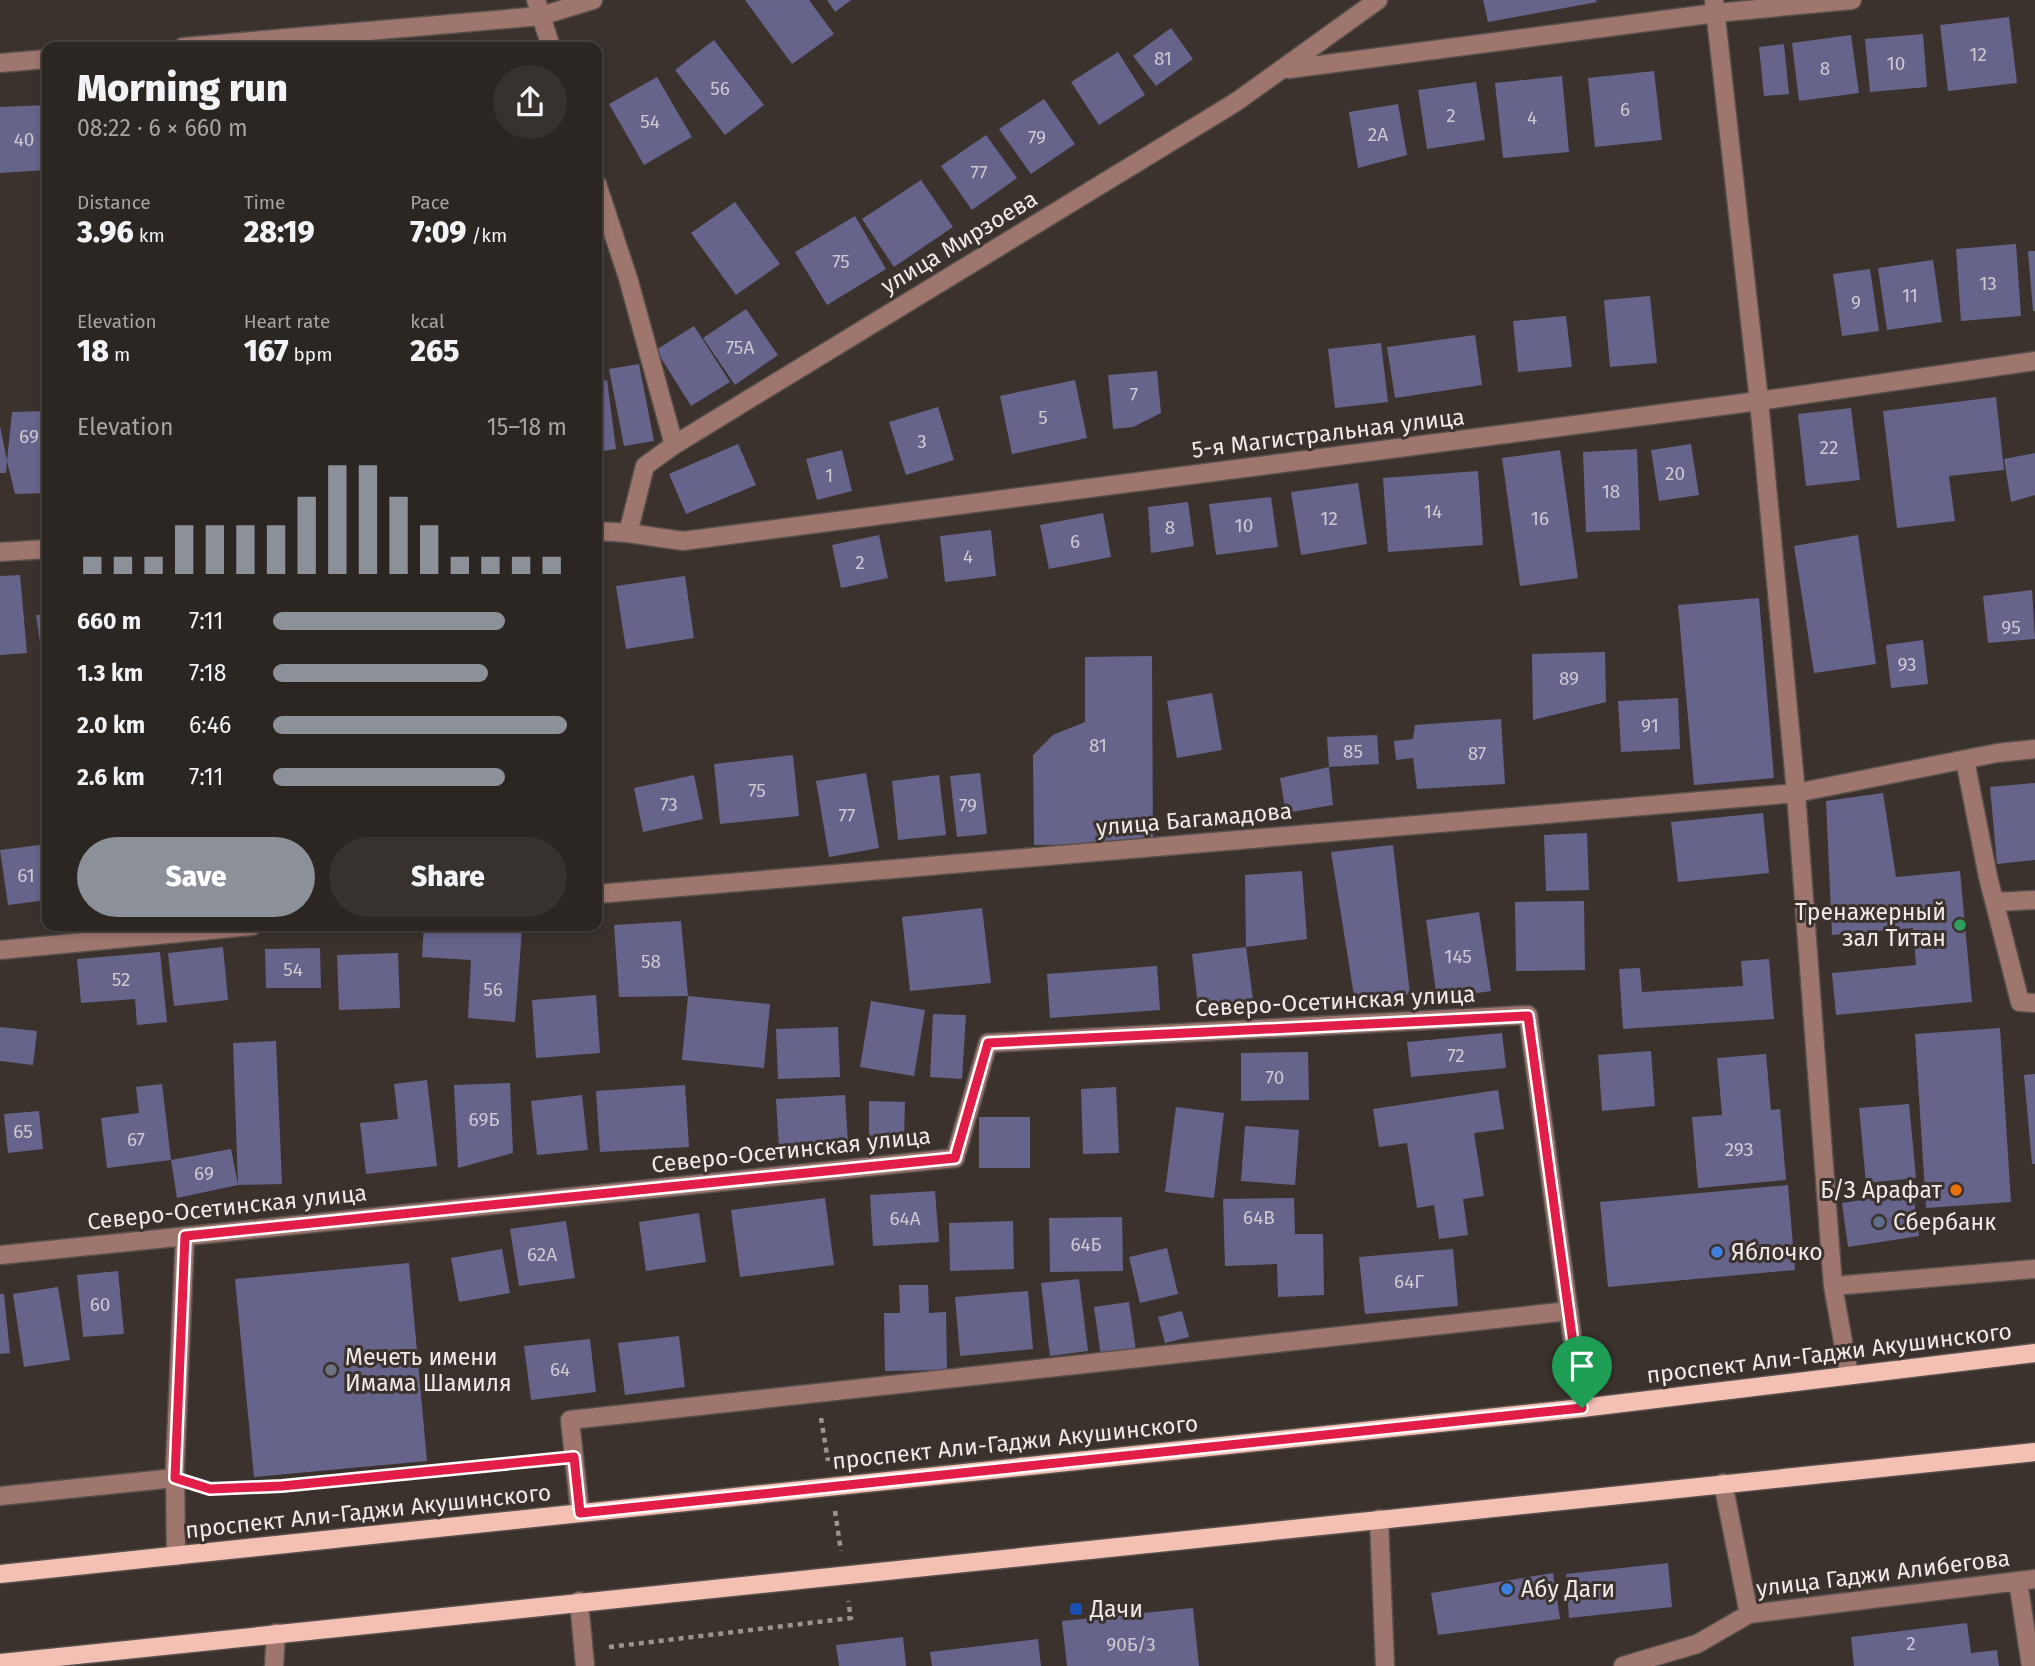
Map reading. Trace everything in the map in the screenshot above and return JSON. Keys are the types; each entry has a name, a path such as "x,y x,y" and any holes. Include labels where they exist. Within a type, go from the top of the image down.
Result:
{"main road":[{"name":"проспект Али-Гаджи Акушинского","path":"0,1574 1582,1408 2035,1353"},
{"path":"0,1663 2035,1452"}],"street":[{"path":"229,42 593,0"},
{"name":"улица Мирзоева","path":"628,533 645,466 674,445 1286,69 1378,0"},
{"path":"1286,69 1715,7 1852,0"},
{"path":"1715,7 1759,401 1796,793 1833,1286 1849,1375"},
{"path":"539,8 549,42"},
{"path":"0,63 42,59"},
{"path":"602,199 628,278 674,445"},
{"name":"5-я Магистральная улица","path":"628,533 683,541 1759,401 2035,361"},
{"path":"602,531 628,533"},
{"path":"0,552 42,549"},
{"name":"улица Багамадова","path":"602,894 1796,793 2035,749"},
{"path":"1965,760 1995,902 2020,1002 2035,1003"},
{"path":"1995,902 2035,900"},
{"path":"0,950 200,931"},
{"name":"Северо-Осетинская улица","path":"0,1255 955,1158 988,1043 1528,1016 1582,1408"},
{"path":"176,1556 175,1478 185,1236"},
{"path":"1833,1286 2035,1269"},
{"path":"580,1513 570,1420 1569,1311"},
{"path":"0,1496 175,1478"},
{"path":"1723,1483 1749,1614"},
{"path":"1379,1519 1385,1666"},
{"path":"2027,1580 2031,1666"},
{"name":"улица Гаджи Алибегова","path":"1623,1666 1697,1644 1749,1614 2027,1580"},
{"path":"579,1601 584,1658"},
{"path":"274,1666 276,1633"}],"path":[{"path":"175,1478 210,1489 282,1486 574,1457"},
{"path":"584,1658 664,1638 851,1618"}],"building":[{"path":"745,0 809,0 834,34 792,64"},
{"path":"827,0 851,0 835,12"},
{"path":"1483,0 1596,0 1597,2 1488,22"},
{"path":"2009,17 2017,83 1948,91 1940,25"},
{"path":"1171,28 1193,59 1156,86 1133,56"},
{"path":"1923,34 1927,87 1870,92 1865,39"},
{"path":"1851,35 1859,93 1799,101 1792,43"},
{"path":"714,40 764,105 725,135 675,70"},
{"path":"1784,44 1789,94 1764,96 1759,47"},
{"path":"1118,52 1145,95 1099,125 1071,82"},
{"path":"1654,71 1662,140 1595,147 1588,78"},
{"path":"1562,76 1569,152 1503,158 1495,83"},
{"path":"657,77 692,137 644,165 609,104"},
{"path":"1476,82 1485,140 1427,149 1418,90"},
{"path":"1044,99 1075,144 1031,174 999,129"},
{"path":"1398,104 1407,155 1358,168 1349,112"},
{"path":"42,105 42,170 0,173 0,107"},
{"path":"986,135 1017,178 972,210 941,166"},
{"path":"921,180 953,227 894,267 862,219"},
{"path":"735,202 780,264 736,295 691,233"},
{"path":"855,216 886,269 827,305 795,252"},
{"path":"2016,244 2021,316 1961,321 1956,249"},
{"path":"2028,251 2035,251 2035,311 2033,311"},
{"path":"1933,260 1942,322 1887,330 1878,268"},
{"path":"1870,269 1879,331 1842,336 1833,274"},
{"path":"1650,296 1657,363 1610,367 1604,300"},
{"path":"746,309 778,355 735,385 703,338"},
{"path":"1566,316 1572,367 1518,372 1513,321"},
{"path":"694,326 730,382 691,406 656,350"},
{"path":"1475,335 1482,385 1395,398 1387,347"},
{"path":"1381,343 1388,402 1335,408 1328,349"},
{"path":"639,364 654,441 624,446 609,369"},
{"path":"1157,371 1161,413 1133,427 1113,429 1108,375"},
{"path":"607,380 616,449 602,451 602,381"},
{"path":"1075,380 1087,438 1012,454 1000,396"},
{"path":"1996,397 2004,470 1949,476 1955,521 1897,528 1883,411"},
{"path":"938,407 954,460 906,475 889,422"},
{"path":"1851,408 1860,480 1806,486 1798,414"},
{"path":"42,411 42,493 15,494 7,461 12,412"},
{"path":"0,426 7,461 6,473 0,473"},
{"path":"738,444 756,485 686,514 669,474"},
{"path":"1691,444 1699,495 1659,501 1651,450"},
{"path":"1637,449 1640,530 1586,532 1583,452"},
{"path":"842,450 852,491 817,500 806,459"},
{"path":"1560,450 1578,578 1520,586 1502,458"},
{"path":"2035,453 2035,495 2011,502 2004,459"},
{"path":"1478,471 1483,545 1388,552 1383,478"},
{"path":"1358,483 1367,544 1301,555 1291,492"},
{"path":"1271,497 1278,547 1216,555 1209,504"},
{"path":"1188,502 1194,546 1151,553 1148,507"},
{"path":"1103,513 1111,557 1049,569 1040,525"},
{"path":"991,530 996,576 945,582 940,536"},
{"path":"879,535 888,578 841,588 832,545"},
{"path":"1858,535 1876,664 1814,673 1794,546"},
{"path":"20,575 27,653 0,655 0,576"},
{"path":"685,576 694,638 626,649 616,586"},
{"path":"2032,590 2035,639 1988,643 1983,596"},
{"path":"1759,598 1774,778 1694,785 1678,605"},
{"path":"42,614 42,656 36,615"},
{"path":"1923,640 1928,684 1891,688 1886,645"},
{"path":"1605,652 1606,702 1533,720 1532,654"},
{"path":"1152,656 1153,844 1034,845 1033,755 1053,735 1085,722 1085,657"},
{"path":"1212,693 1222,750 1177,758 1167,701"},
{"path":"1678,698 1680,749 1621,752 1618,701"},
{"path":"1501,719 1505,784 1417,789 1413,758 1396,760 1394,741 1413,739 1415,725"},
{"path":"1377,735 1379,764 1329,767 1327,737"},
{"path":"793,755 799,816 720,824 714,764"},
{"path":"1329,767 1333,805 1286,813 1280,778"},
{"path":"866,773 879,848 829,857 816,781"},
{"path":"980,773 987,834 957,837 950,776"},
{"path":"694,775 703,819 643,832 634,788"},
{"path":"939,775 946,835 898,840 892,781"},
{"path":"2035,783 2035,860 1997,864 1990,787"},
{"path":"1883,793 1896,877 1960,871 1972,1002 1836,1015 1832,973 1916,965 1913,928 1832,935 1826,801"},
{"path":"1763,813 1769,873 1678,882 1671,822"},
{"path":"1587,833 1589,890 1546,891 1544,835"},
{"path":"42,845 42,901 8,905 0,850"},
{"path":"1393,845 1410,994 1355,1002 1331,852"},
{"path":"1302,871 1307,939 1246,947 1245,875"},
{"path":"1584,901 1585,970 1516,971 1515,902"},
{"path":"982,908 991,983 910,991 902,917"},
{"path":"1479,912 1491,991 1437,999 1426,920"},
{"path":"681,921 688,996 619,997 614,925"},
{"path":"424,931 522,931 515,1022 468,1018 471,960 422,957"},
{"path":"223,947 228,1000 174,1006 168,953"},
{"path":"1246,947 1253,1000 1198,1006 1192,954"},
{"path":"320,948 321,988 266,988 265,949"},
{"path":"160,952 167,1022 137,1025 135,999 81,1003 77,959"},
{"path":"398,953 400,1008 339,1010 337,955"},
{"path":"1769,959 1774,1019 1623,1029 1619,969 1640,968 1642,992 1743,986 1741,961"},
{"path":"1157,966 1160,1010 1050,1018 1047,974"},
{"path":"596,995 600,1053 536,1058 532,1000"},
{"path":"688,996 770,1004 764,1068 682,1060"},
{"path":"871,1001 925,1010 914,1076 860,1067"},
{"path":"933,1014 966,1015 962,1079 930,1077"},
{"path":"0,1027 37,1031 33,1065 0,1061"},
{"path":"838,1027 840,1077 778,1079 776,1029"},
{"path":"2000,1028 2011,1202 1926,1208 1915,1034"},
{"path":"1502,1033 1506,1068 1411,1077 1407,1042"},
{"path":"276,1041 282,1184 238,1185 233,1043"},
{"path":"1651,1051 1655,1106 1602,1111 1598,1055"},
{"path":"1308,1052 1309,1100 1241,1101 1241,1053"},
{"path":"1766,1054 1771,1110 1780,1109 1786,1180 1698,1188 1692,1117 1722,1115 1717,1058"},
{"path":"2035,1074 2035,1164 2032,1164 2024,1075"},
{"path":"427,1080 437,1166 366,1174 360,1123 398,1119 394,1084"},
{"path":"510,1083 513,1153 458,1168 454,1085"},
{"path":"162,1084 171,1160 107,1168 101,1118 139,1113 136,1087"},
{"path":"685,1085 689,1147 600,1152 596,1091"},
{"path":"1116,1087 1119,1153 1083,1154 1081,1089"},
{"path":"1498,1090 1504,1129 1474,1133 1484,1196 1463,1199 1468,1235 1439,1239 1434,1205 1417,1208 1407,1143 1379,1147 1373,1109"},
{"path":"582,1095 588,1150 537,1155 531,1101"},
{"path":"845,1095 848,1143 779,1148 776,1099"},
{"path":"869,1101 905,1102 904,1138 869,1139"},
{"path":"1909,1104 1916,1178 1866,1183 1859,1108"},
{"path":"1176,1107 1224,1113 1214,1198 1165,1192"},
{"path":"39,1111 43,1149 8,1153 4,1114"},
{"path":"979,1117 1030,1117 1030,1168 979,1168"},
{"path":"1245,1126 1299,1130 1295,1185 1241,1181"},
{"path":"231,1149 238,1185 177,1198 171,1160"},
{"path":"1788,1185 1795,1270 1608,1287 1600,1202"},
{"path":"935,1191 939,1242 873,1246 870,1195"},
{"path":"1913,1192 1919,1236 1848,1247 1842,1203"},
{"path":"825,1198 834,1265 740,1277 731,1210"},
{"path":"1294,1198 1295,1234 1323,1234 1324,1295 1278,1297 1277,1264 1225,1266 1223,1199"},
{"path":"699,1213 706,1262 646,1271 639,1222"},
{"path":"1122,1217 1123,1271 1050,1272 1049,1218"},
{"path":"566,1221 575,1278 519,1286 510,1229"},
{"path":"1013,1221 1014,1269 950,1271 949,1223"},
{"path":"1167,1248 1178,1294 1140,1303 1129,1257"},
{"path":"502,1249 510,1293 459,1302 451,1258"},
{"path":"1453,1249 1458,1306 1365,1314 1359,1257"},
{"name":"Мечеть имени Имама Шамиля","path":"409,1263 427,1461 254,1477 235,1279"},
{"path":"118,1271 124,1334 83,1337 77,1275"},
{"path":"1079,1279 1088,1351 1050,1356 1041,1283"},
{"path":"899,1285 928,1285 929,1313 946,1312 947,1370 885,1371 884,1313 900,1313"},
{"path":"58,1287 70,1360 24,1367 13,1294"},
{"path":"1028,1291 1033,1349 960,1356 955,1297"},
{"path":"0,1294 4,1294 10,1353 0,1354"},
{"path":"1129,1302 1136,1351 1101,1356 1094,1307"},
{"path":"1182,1311 1189,1337 1165,1343 1158,1317"},
{"path":"679,1336 685,1387 625,1395 618,1343"},
{"path":"590,1339 596,1392 531,1400 524,1346"},
{"path":"1668,1563 1672,1607 1569,1618 1566,1574"},
{"path":"1553,1573 1560,1619 1438,1635 1431,1593"},
{"path":"1193,1608 1199,1666 1067,1666 1062,1621"},
{"path":"1967,1623 1971,1653 1997,1650 1999,1666 1854,1666 1851,1637"},
{"path":"903,1637 906,1666 839,1666 836,1645"},
{"path":"1038,1639 1041,1666 932,1666 930,1652"}],"place":[{"name":"Тренажерный зал Титан","path":"1960,925"},
{"name":"Б/З Арафат","path":"1956,1190"},
{"name":"Сбербанк","path":"1879,1222"},
{"name":"Яблочко","path":"1717,1252"},
{"name":"Мечеть имени Имама Шамиля","path":"331,1370"},
{"name":"Абу Даги","path":"1507,1589"},
{"name":"Дачи","path":"1076,1609"}],"route":[{"path":"1528,1016 1582,1408 580,1513 574,1457 282,1486 210,1489 175,1478 185,1236 955,1158 988,1043 1528,1016"}]}
